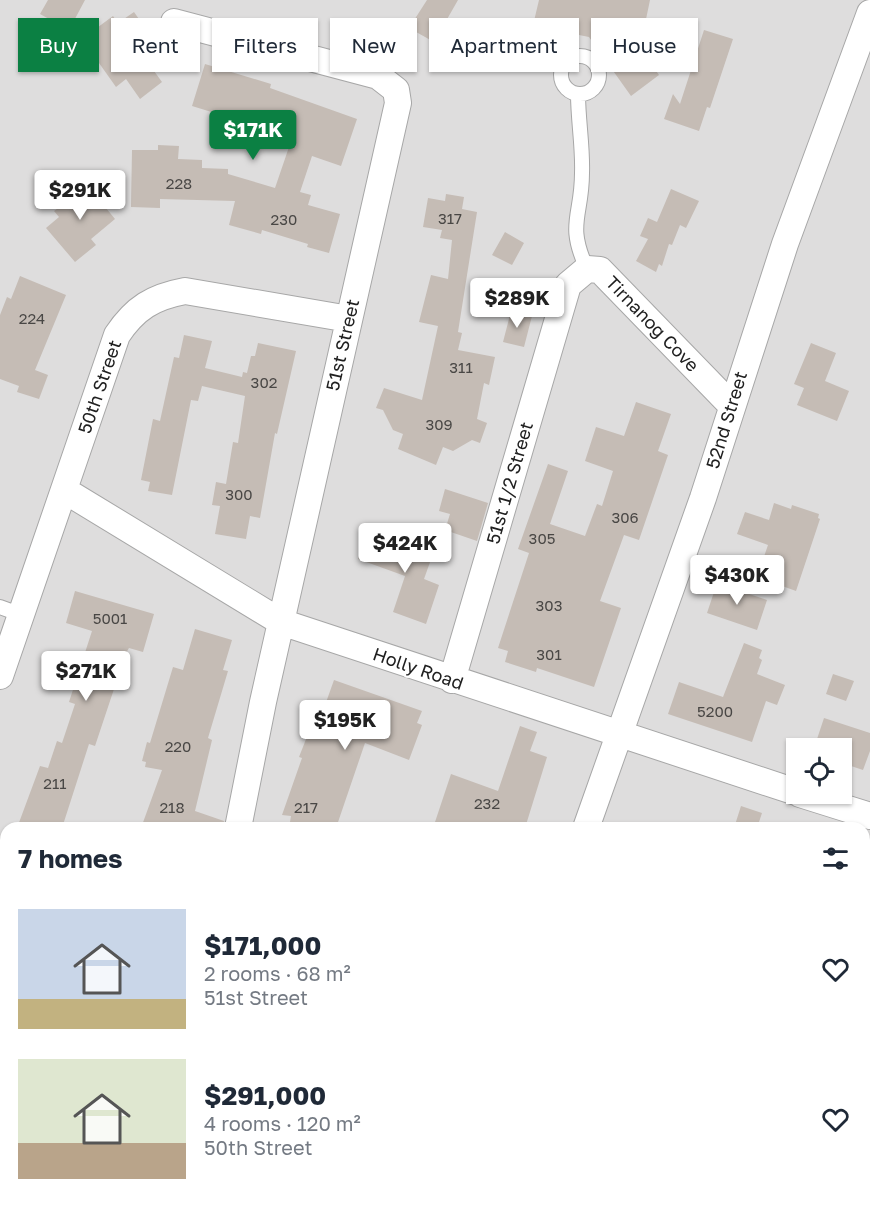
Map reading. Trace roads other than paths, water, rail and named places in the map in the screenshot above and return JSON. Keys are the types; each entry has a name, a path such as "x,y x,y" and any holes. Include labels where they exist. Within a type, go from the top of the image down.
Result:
{"street":[{"name":"52nd Street","path":"588,822 703,498 731,405 785,244 870,13"},
{"name":"51st Street","path":"200,29 378,76 396,90 398,103 281,622 239,822"},
{"name":"Tirnanog Cove","path":"577,277 600,270 731,405"},
{"name":"51st 1/2 Street","path":"452,681 577,277"},
{"name":"50th Street","path":"0,676 11,611 64,490 117,335 129,318 145,304 164,295 198,292 349,319"},
{"name":"Holly Road","path":"64,490 281,622 452,681 786,789"},
{"name":"Holly Road","path":"832,804 870,816"}],"lane":[{"path":"577,277 574,221 582,177 578,94"}]}
